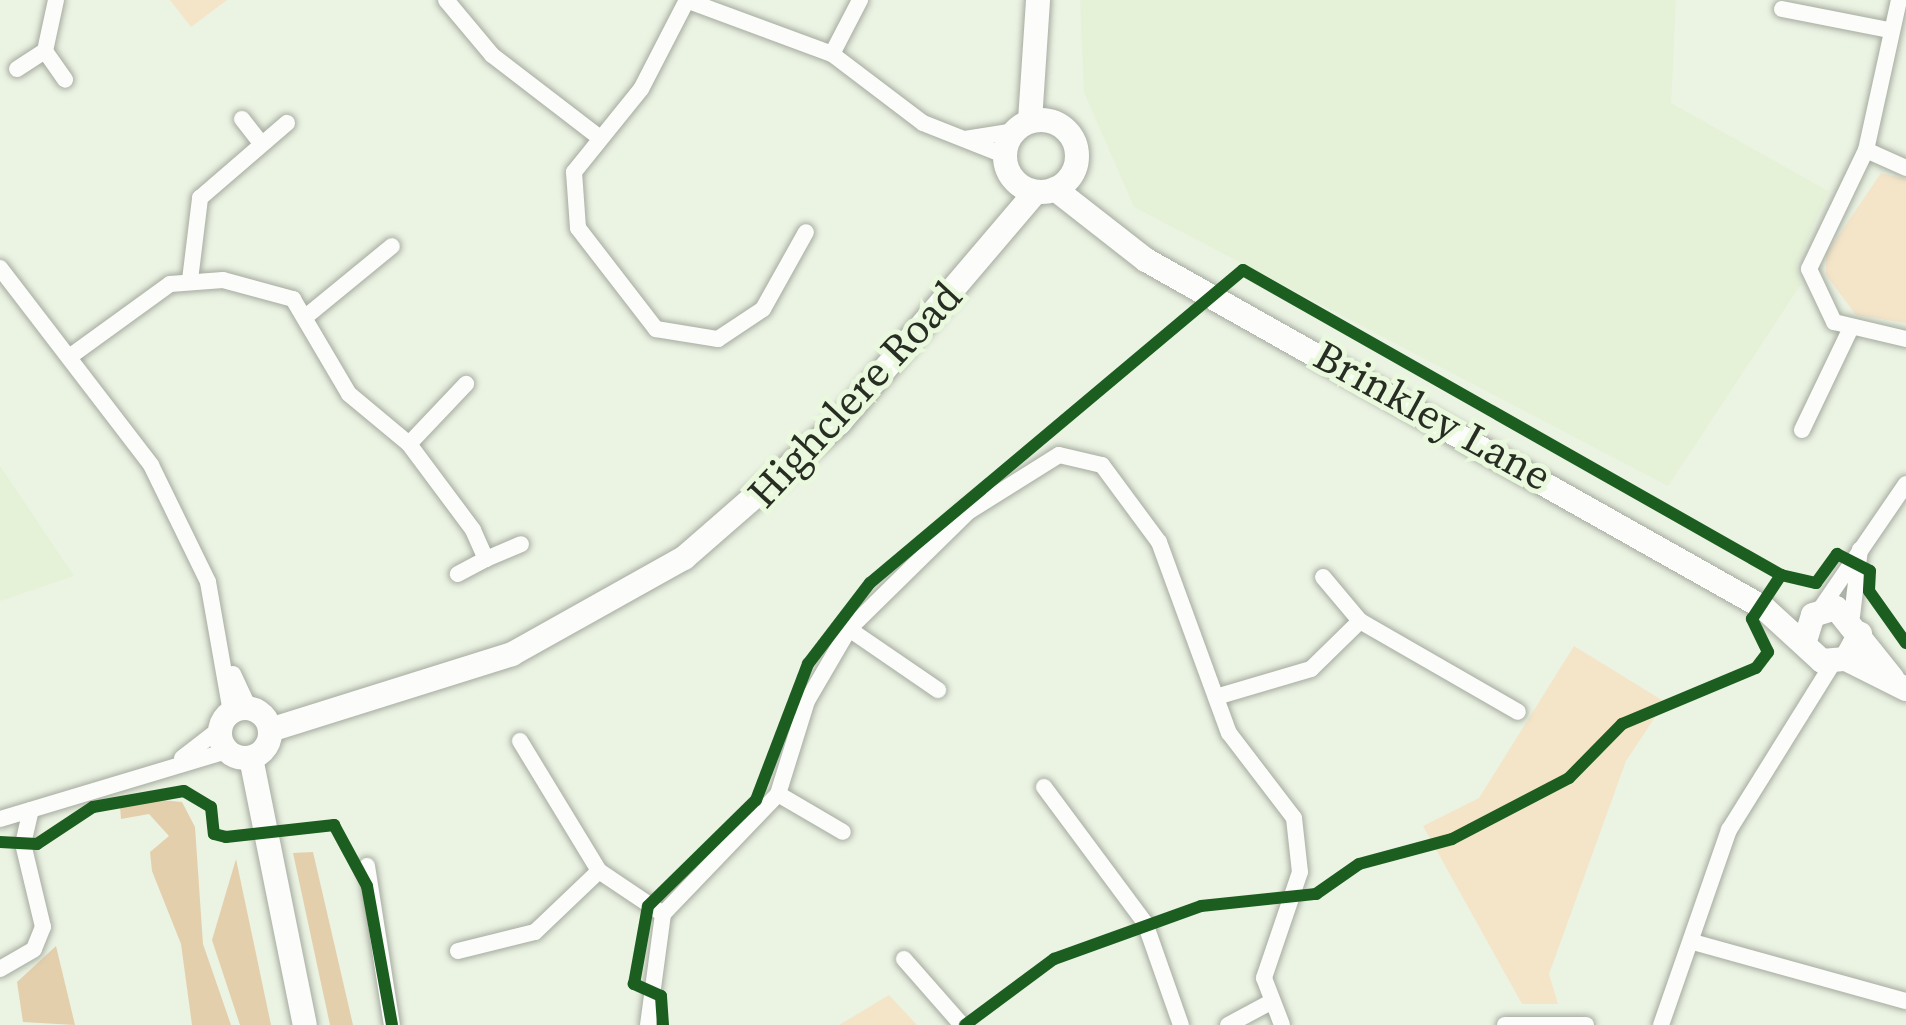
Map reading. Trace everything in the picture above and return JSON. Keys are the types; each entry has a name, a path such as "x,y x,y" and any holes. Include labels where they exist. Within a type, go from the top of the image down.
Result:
{"street":[{"path":"56,0 45,51 64,80"},
{"path":"446,0 492,55 600,138"},
{"path":"806,232 742,329 718,340 656,329 574,212 574,172 687,0 832,54 899,108 1054,186 1076,143 1058,123 1036,62"},
{"path":"832,54 860,0"},
{"name":"Highclere Road","path":"979,260 1023,126 1036,62 1038,0"},
{"path":"1899,0 1866,150 1809,269 1821,308 1850,330 1906,339"},
{"path":"1782,9 1889,30"},
{"path":"16,69 45,51"},
{"path":"242,118 260,142"},
{"path":"190,280 200,198 287,122"},
{"path":"964,139 1058,123"},
{"path":"1866,150 1906,168"},
{"name":"Highclere Road","path":"236,732 270,730 512,654 684,558 839,423 979,260 1054,186"},
{"name":"Brinkley Lane","path":"1054,186 1101,224 1764,608 1824,654 1899,684"},
{"path":"309,314 392,246"},
{"path":"0,268 72,355 172,505 230,668 236,732 305,1025"},
{"path":"72,355 190,280 256,287 309,314 349,394 409,445 486,559"},
{"path":"1802,430 1850,330"},
{"path":"409,445 466,384"},
{"path":"648,1025 663,914 778,794 808,701 849,629 1006,484 1080,455 1102,465 1159,542 1216,697 1299,845 1264,978 1269,1003 1282,1025"},
{"path":"1824,654 1817,611 1906,484"},
{"path":"458,574 521,544"},
{"path":"1661,1025 1729,830 1824,654 1856,625 1860,549"},
{"path":"1323,577 1360,621 1518,712"},
{"name":"Brinkley Lane","path":"1764,608 1817,611 1856,625 1899,684"},
{"path":"1216,697 1311,669 1360,621"},
{"path":"849,629 938,690"},
{"path":"0,818 182,759 236,732"},
{"path":"520,741 599,871 663,914"},
{"path":"1044,787 1145,923 1181,1025"},
{"path":"778,794 843,832"},
{"path":"0,969 34,949 43,927 23,844 31,810"},
{"path":"367,866 392,1025"},
{"path":"458,951 535,932 599,871"},
{"path":"1693,942 1906,1001"},
{"path":"904,959 962,1025"},
{"path":"1228,1025 1269,1003"},
{"path":"1505,1025 1586,1025"}],"shaded area":[{"path":"170,0 227,0 191,27"},
{"path":"1080,0 1676,0 1671,103 1828,191 1796,266 1801,284 1668,486 1134,207 1084,92"},
{"path":"1881,173 1906,179 1906,323 1856,315 1826,275 1826,254"},
{"path":"0,466 74,576 0,601"},
{"path":"1574,646 1665,702 1626,761 1549,974 1558,1004 1522,1004 1423,826 1479,798"},
{"path":"182,802 195,827 203,944 231,1025 192,1025 181,944 152,871 150,852 169,836 149,814 121,819 120,806"},
{"path":"313,852 353,1025 330,1025 293,853"},
{"path":"236,859 271,1025 240,1025 212,940"},
{"path":"56,946 75,1025 23,1022 17,982"},
{"path":"889,995 917,1025 839,1025"}],"cycle path":[{"path":"663,1025 661,996 634,984 648,906 756,800 808,664 870,583 1243,270 1781,575 1816,583 1837,554 1870,571 1869,591 1906,643"},
{"path":"965,1025 1054,959 1201,906 1316,894 1359,864 1452,839 1569,778 1622,724 1756,668 1768,652 1752,619 1781,575"},
{"path":"0,842 37,844 93,807 184,791 211,807 214,834 226,837 334,825 367,886 392,1025"}]}
